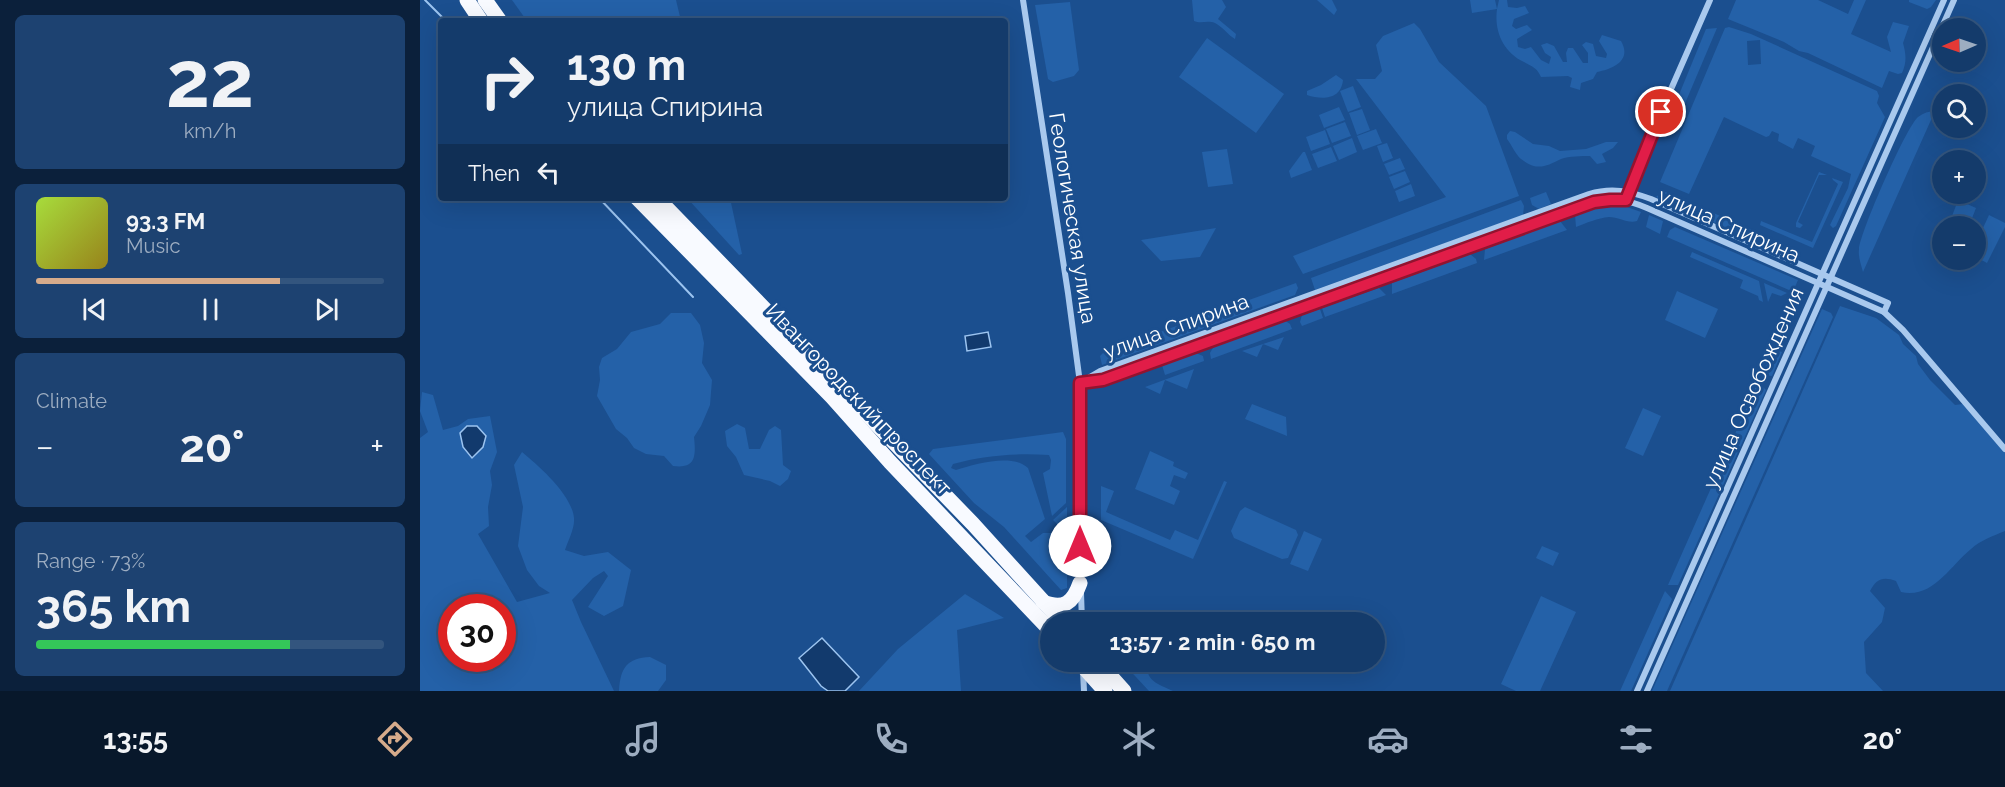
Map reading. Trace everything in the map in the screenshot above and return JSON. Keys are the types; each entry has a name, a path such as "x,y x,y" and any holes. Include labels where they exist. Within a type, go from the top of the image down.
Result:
{"highway":[{"path":"467,0 479,18"},
{"path":"485,0 498,18"},
{"name":"Ивангородский проспект","path":"640,201 832,398 1040,620"},
{"name":"Ивангородский проспект","path":"660,201 973,524 1052,612"},
{"path":"1043,602 1053,606 1066,604 1077,592 1080,582"},
{"path":"1092,672 1105,691"},
{"path":"1098,672 1124,691"}],"street":[{"name":"Геологическая улица","path":"1023,0 1080,383 1082,612"},
{"path":"1626,200 1661,112 1710,0"},
{"name":"улица Освобождения","path":"1637,691 1944,0"},
{"name":"улица Освобождения","path":"1647,691 1954,0"},
{"name":"улица Спирина","path":"1080,383 1100,371 1589,194 1608,190 1630,192 1888,303 1884,312"},
{"name":"улица Спирина","path":"1080,383 1103,380 1594,202 1626,200 1884,312 1903,330 2005,449"},
{"path":"1084,691 1085,672"}],"shaded area":[{"path":"512,0 676,0 680,18 525,18"},
{"path":"1192,0 1222,0 1226,7 1218,19 1236,34 1235,39 1215,23 1194,21"},
{"path":"1317,0 1332,0 1337,10 1334,15"},
{"path":"1470,0 1495,0 1497,9 1472,13"},
{"path":"1499,0 1507,0 1508,7 1525,6 1529,13 1514,19 1512,26 1516,29 1527,25 1532,30 1517,39 1518,47 1525,49 1531,47 1541,60 1549,64 1551,57 1545,53 1541,45 1547,43 1554,46 1563,62 1567,62 1568,48 1573,48 1583,63 1588,63 1588,53 1582,45 1586,42 1593,44 1596,56 1606,58 1607,54 1599,41 1602,35 1621,41 1624,48 1623,58 1615,66 1597,72 1593,79 1581,83 1580,90 1570,87 1572,78 1568,76 1541,77 1534,68 1510,53 1505,47 1497,25"},
{"path":"1736,0 1818,0 1848,14 1854,0 1866,0 1851,34 1891,52 1887,37 1893,22 1909,26 1903,43 1906,58 1902,73 1889,71 1882,88 1784,42 1728,19"},
{"path":"1909,0 1936,0 1927,9"},
{"path":"1070,2 1079,70 1074,76 1053,82 1048,79 1035,5"},
{"path":"1414,23 1420,29 1439,62 1486,106 1519,196 1303,274 1293,256 1446,197 1356,79 1375,79 1382,71 1376,45 1383,36"},
{"path":"1729,27 1751,34 1877,91 1879,96 1877,103 1885,117 1836,226 1833,228 1830,225 1848,188 1851,174 1811,156 1815,146 1798,138 1793,149 1778,141 1779,134 1772,131 1766,137 1724,117 1689,194 1660,182 1725,28","holes":["1760,40 1761,64 1748,65 1747,41"]},
{"path":"1717,28 1675,127 1667,124 1706,29"},
{"path":"1207,38 1284,94 1256,133 1179,77"},
{"path":"1336,75 1343,80 1335,95 1319,98 1307,95 1307,91"},
{"path":"1353,86 1361,107 1348,112 1340,91"},
{"path":"1339,107 1345,120 1324,128 1319,115"},
{"path":"1362,109 1370,130 1357,135 1349,113"},
{"path":"1932,111 1932,118 1863,272 1859,258 1861,239 1884,181 1912,125 1918,117"},
{"path":"1345,122 1351,136 1332,143 1326,129"},
{"path":"1376,129 1382,143 1363,150 1357,136"},
{"path":"1325,130 1330,144 1311,151 1306,137"},
{"path":"1510,131 1533,144 1549,146 1560,151 1586,149 1606,142 1618,142 1602,154 1606,162 1597,164 1590,156 1576,156 1561,159 1546,166 1536,166 1527,163 1517,155 1507,139"},
{"path":"1352,138 1357,152 1339,160 1333,146"},
{"path":"1387,143 1393,158 1383,162 1377,146"},
{"path":"1331,147 1337,161 1318,168 1312,154"},
{"path":"1227,149 1233,184 1208,187 1202,152"},
{"path":"1303,152 1312,170 1291,178 1289,171"},
{"path":"1400,158 1405,169 1389,175 1384,164"},
{"path":"1405,171 1410,182 1394,189 1389,177"},
{"path":"1819,172 1827,175 1819,175 1798,222 1803,225 1800,228 1796,227 1796,223"},
{"path":"1832,178 1843,182 1813,248 1760,225 1761,221 1812,242 1838,184"},
{"path":"1411,184 1415,196 1399,202 1395,191"},
{"path":"1663,191 1757,232 1754,240 1656,197"},
{"path":"1546,192 1551,204 1539,209 1532,205 1530,198"},
{"path":"1521,200 1524,206 1523,215 1315,290 1311,278"},
{"path":"690,201 731,201 742,254 739,255"},
{"path":"1957,204 1967,204 1976,208 1973,216 1952,216"},
{"path":"1612,205 1624,206 1641,212 1637,221 1630,222 1609,217 1576,227 1575,215"},
{"path":"1649,215 1663,221 1660,234 1646,227"},
{"path":"1989,215 2005,223 1987,263 1986,262 1986,221"},
{"path":"1560,221 1567,230 1484,260 1485,249"},
{"path":"1675,227 1798,280 1795,287 1789,290 1667,237 1670,230"},
{"path":"1216,228 1200,257 1161,261 1141,240"},
{"path":"1692,252 1759,281 1763,302 1758,296 1740,288 1743,280 1690,257"},
{"path":"1470,254 1477,263 1392,294 1392,283"},
{"path":"1296,283 1298,288 1295,295 1102,365 1100,356 1104,352"},
{"path":"1764,283 1787,293 1781,296 1772,293 1768,302"},
{"path":"1379,288 1386,295 1325,317 1322,308"},
{"path":"1677,291 1718,309 1705,338 1665,320"},
{"path":"1840,306 1876,318 1899,335 1903,344 1916,356 1918,364 1930,380 1955,405 1963,404 2005,453 2005,531 1975,546 1940,580 1922,591 1901,592 1896,581 1887,579 1875,584 1870,591 1885,608 1882,622 1864,642 1866,673 1883,691 1670,691"},
{"path":"1320,309 1323,318 1302,326 1300,322 1302,315"},
{"path":"1822,309 1831,313 1833,317 1667,691 1652,691"},
{"path":"671,313 691,313 700,325 704,343 702,363 712,380 710,405 694,437 693,460 681,466 673,466 664,456 646,454 634,448 616,429 597,396 600,380 599,367 602,358 617,349 631,332 660,324"},
{"path":"1284,320 1290,324 1292,329 1211,359 1210,353 1214,346"},
{"path":"988,332 991,347 967,351 965,336"},
{"path":"1284,337 1278,350 1263,344"},
{"path":"1263,344 1257,357 1242,351"},
{"path":"1776,350 1782,352 1772,376 1762,375 1771,353"},
{"path":"1196,353 1203,356 1204,361 1165,375 1162,365"},
{"path":"1194,369 1187,389 1165,380 1160,394 1145,387"},
{"path":"1758,382 1766,390 1678,585 1668,585"},
{"path":"422,392 433,395 443,430 458,426 468,419 490,416 497,452 490,471 492,485 488,507 489,526 478,534 512,594 438,594 438,672 516,672 516,600 517,602 550,593 539,586 527,570 518,546 523,507 514,465 522,452 554,482 572,509 573,526 565,550 584,556 608,552 631,570 623,606 604,616 588,607 608,576 604,571 593,578 572,600 614,691 420,691 420,438 428,432 420,411","holes":["477,426 486,436 484,444 475,453"]},
{"path":"1252,404 1286,417 1287,436 1245,419"},
{"path":"1643,408 1661,416 1643,456 1625,448"},
{"path":"737,424 745,428 749,449 760,449 769,430 775,426 781,430 783,465 791,471 788,479 780,486 770,481 744,475 736,457 727,446 725,431"},
{"path":"467,426 477,426 486,436 483,447 472,458 463,447 460,433"},
{"path":"1063,432 1066,439 1066,503 1052,516 1043,473 1050,469 1049,455 989,457 953,464 951,468 956,470 1004,460 1013,461 1028,468 1045,519 1025,536 1031,542 1043,533 1067,533 1067,588 1061,590 1004,527 974,503 929,454 933,449"},
{"path":"1150,451 1174,462 1173,466 1188,473 1185,479 1174,475 1170,486 1180,491 1174,505 1135,489"},
{"path":"1224,481 1227,482 1193,559 1101,520 1101,486 1114,491 1106,512 1170,540 1175,530 1198,540"},
{"path":"1067,507 1067,525 1057,524 1053,520"},
{"path":"1245,507 1296,530 1298,535 1288,558 1282,559 1234,538 1231,531 1240,511"},
{"path":"1304,531 1322,539 1308,571 1290,564"},
{"path":"1542,546 1559,553 1553,566 1536,558"},
{"path":"1665,591 1672,599 1631,691 1620,691"},
{"path":"965,594 1004,618 957,630 961,691 859,691 898,649"},
{"path":"1541,596 1576,612 1540,691 1516,691 1501,684"},
{"path":"822,638 859,677 845,691 828,691 821,686 799,658"},
{"path":"650,657 666,665 666,680 658,691 619,691 621,676 626,666 630,662"},
{"path":"1131,672 1148,672 1150,678 1173,691 1149,691"}],"waterway":[{"path":"425,0 443,18"},
{"path":"602,201 693,297"}],"route":[{"path":"1080,546 1080,383 1103,380 1594,202 1626,200 1661,112"}]}
